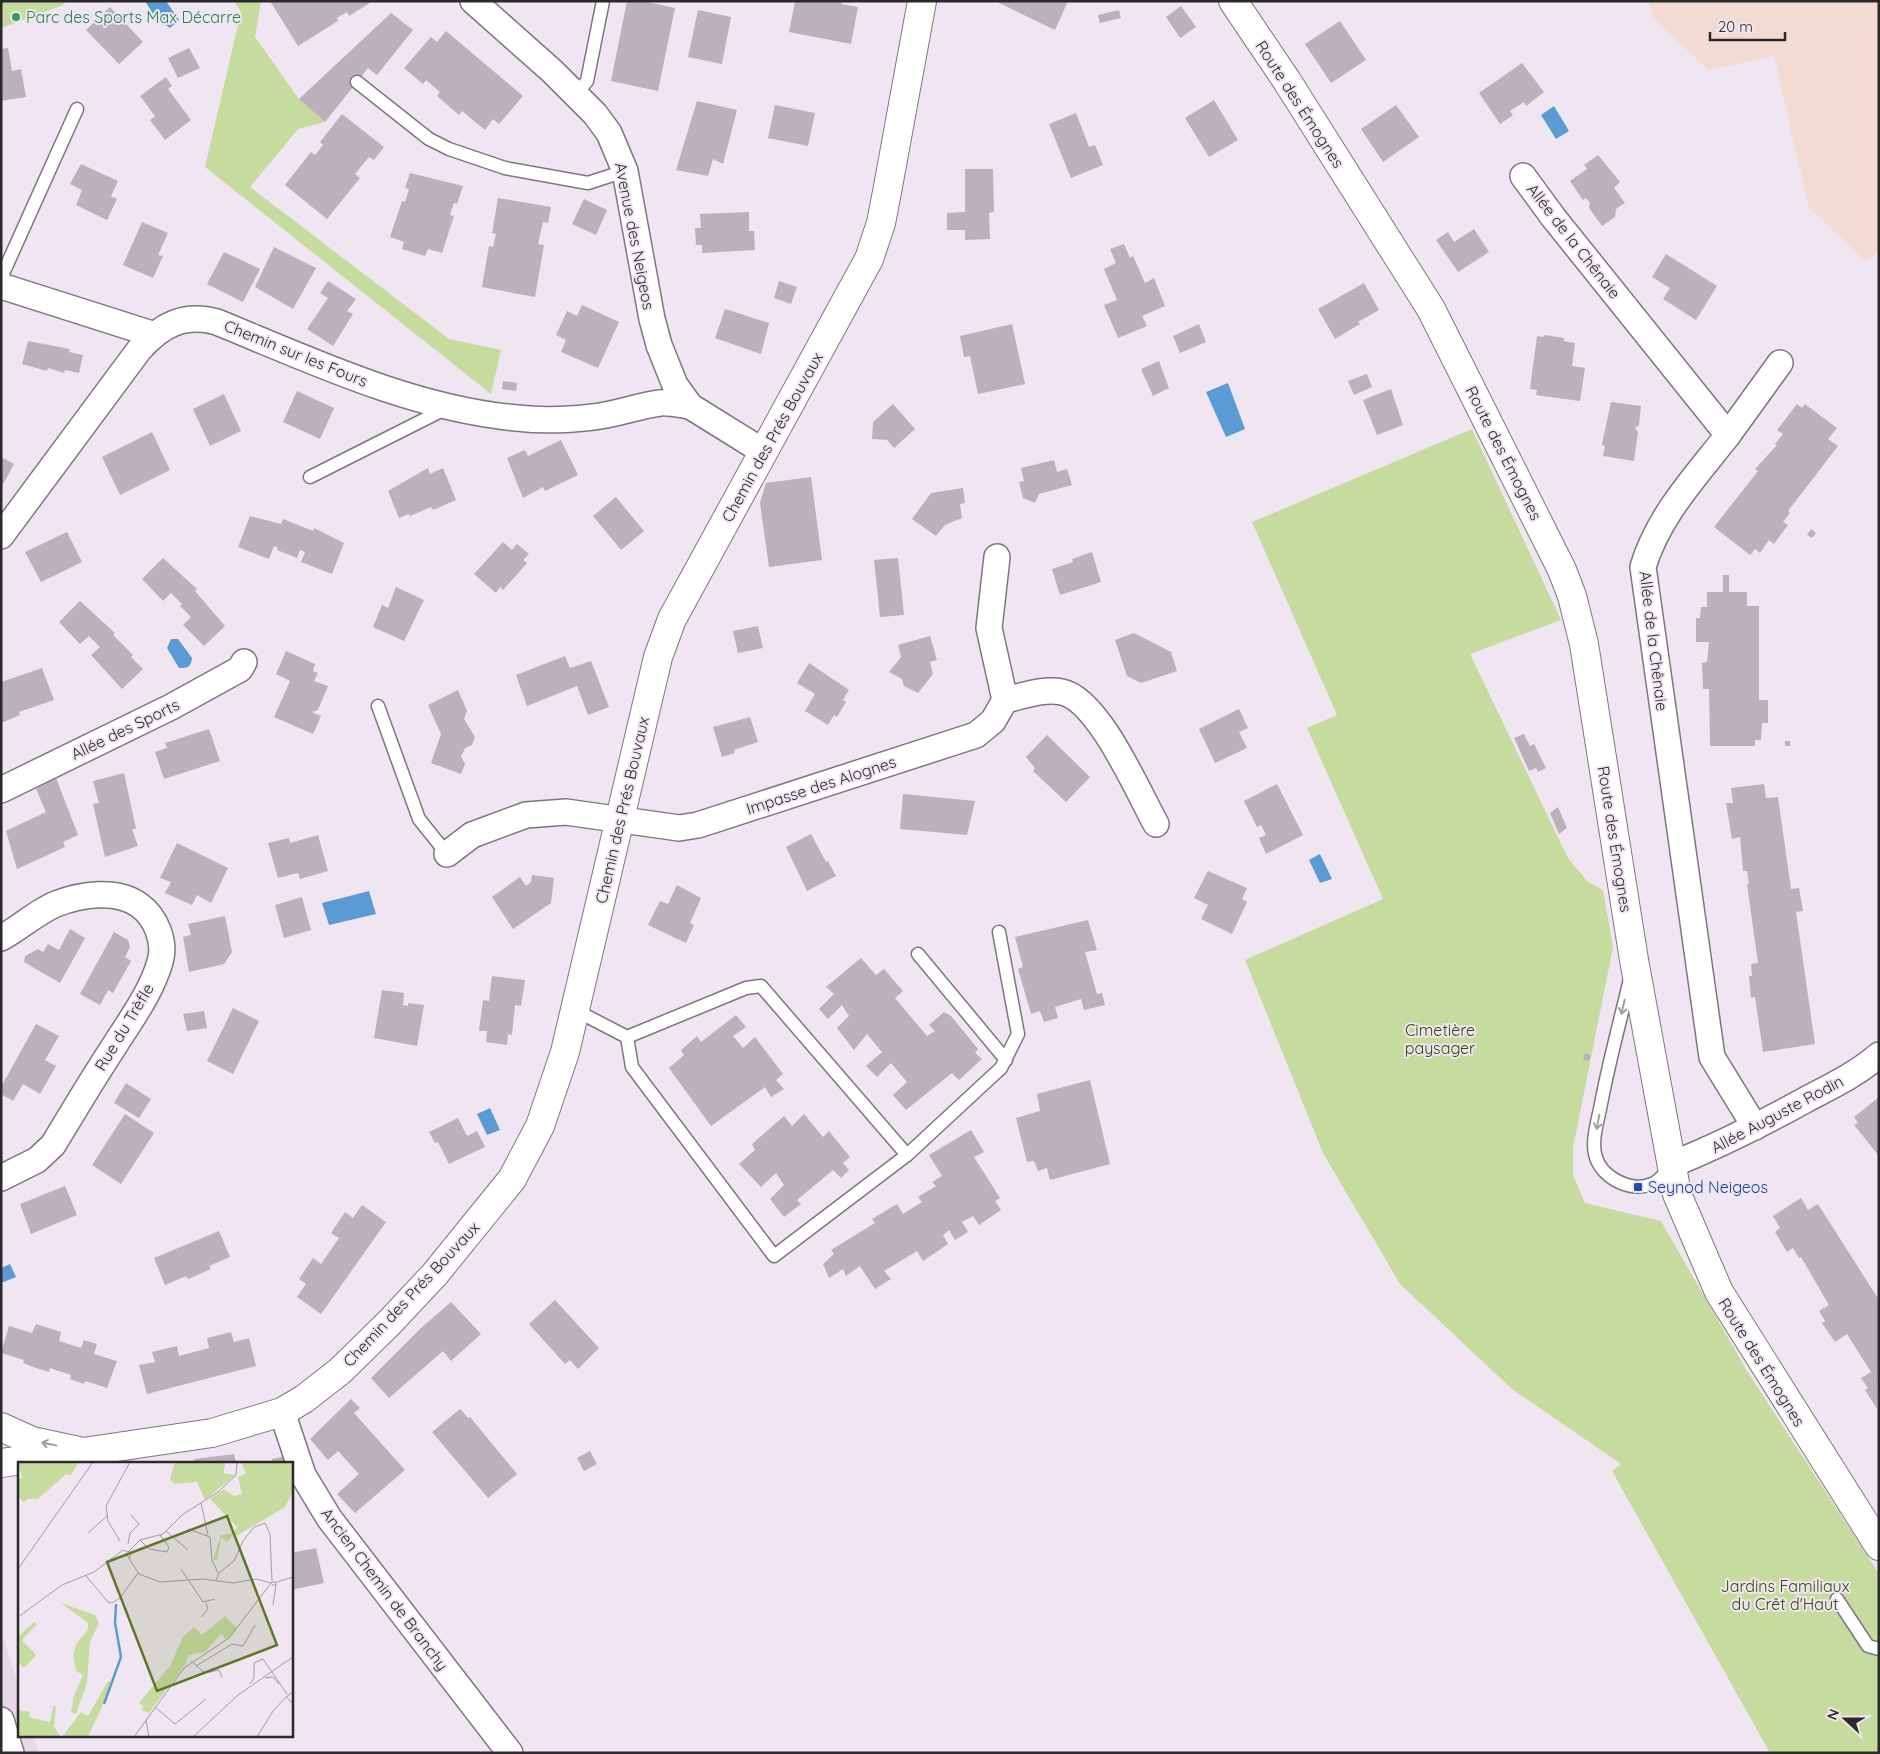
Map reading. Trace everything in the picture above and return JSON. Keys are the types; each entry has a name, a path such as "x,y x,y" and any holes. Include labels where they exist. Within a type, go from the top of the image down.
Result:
{"street":[{"name":"Avenue des Neigeos","path":"473,1 576,94 595,114 609,134 625,171 652,319 659,345 675,385 690,406 764,452"},
{"name":"Chemin des Prés Bouvaux","path":"1,1463 131,1446 212,1432 282,1412 304,1399 340,1371 390,1322 441,1266 512,1179 540,1126 565,1052 658,657 672,620 869,259 881,223 922,1"},
{"name":"Route des Émognes","path":"1232,1 1286,81 1431,309 1562,570 1572,596 1584,644 1634,960 1671,1165 1681,1203 1719,1292 1879,1546"},
{"name":"Allée de la Chênaie","path":"1523,176 1553,217 1728,435 1672,508 1649,548 1643,567 1712,1057 1755,1127"},
{"path":"1,286 152,334"},
{"name":"Chemin sur les Fours","path":"1,536 138,350 152,334 168,324 203,318 354,378 449,407 516,418 556,420 594,417 661,403 690,406"},
{"path":"1728,435 1780,363"},
{"path":"997,557 989,628 1005,700 1041,692 1063,692 1080,702 1101,723 1156,824"},
{"name":"Allée des Sports","path":"1,790 171,707 240,669 244,662"},
{"name":"Impasse des Alognes","path":"447,854 472,835 526,815 566,812 679,828 698,825 976,735 993,721 1005,700"},
{"name":"Rue du Trèfle","path":"1,938 19,929 54,905 78,897 105,896 129,898 147,911 157,926 161,940 161,961 143,1002 53,1145 37,1160 1,1178"},
{"name":"Allée Auguste Rodin","path":"1671,1165 1709,1150 1755,1127 1856,1072 1879,1055"},
{"name":"Ancien Chemin de Branchy","path":"282,1412 303,1474 330,1518 510,1753"},
{"path":"1,1427 32,1441 84,1452"},
{"path":"1,1720 12,1753"}],"lane":[{"path":"576,94 587,81 603,1"},
{"path":"357,82 429,139 449,149 505,168 588,183 625,171"},
{"path":"1,278 77,109"},
{"path":"310,477 449,407"},
{"path":"378,706 419,819 447,854"},
{"path":"627,1037 632,1067 774,1256 906,1155 1001,1068 1018,1034 999,932"},
{"path":"918,954 1006,1060"},
{"name":"Route des Émognes","path":"1634,960 1602,1098 1595,1135 1595,1154 1600,1165 1611,1176 1622,1184 1638,1187 1654,1184 1671,1165"},
{"path":"575,1010 627,1037 746,988 761,986 906,1155"},
{"path":"1837,1598 1868,1646 1879,1649"}],"shaded area":[{"path":"1649,1 1879,1 1879,251 1866,261 1809,208 1774,56 1708,70 1653,17"},
{"path":"1,1630 18,1685 18,1736 33,1736 38,1753 1,1753"}],"green space":[{"name":"Parc des Sports Max Décarre","path":"1,1 68,1 61,6 1,28"},
{"path":"234,1 261,1 255,37 299,99 325,122 298,129 250,187 449,339 501,350 491,394 205,167 241,12"},
{"name":"Cimetière paysager","path":"1472,429 1561,620 1470,654 1568,858 1588,882 1603,890 1613,947 1573,1148 1573,1175 1585,1203 1661,1221 1747,1371 1879,1574 1879,1753 1770,1753 1612,1471 1621,1464 1512,1389 1400,1284 1323,1153 1245,960 1383,899 1307,728 1337,715 1252,522"}],"water":[{"path":"145,1 166,1 179,20 170,28 155,17"},
{"path":"1554,106 1569,131 1556,139 1541,115"},
{"path":"1228,383 1245,429 1226,437 1206,392"},
{"path":"171,639 178,639 192,658 191,663 185,668 179,668 167,648"},
{"path":"1320,854 1332,879 1320,883 1309,860"},
{"path":"369,891 376,914 329,925 322,903"},
{"path":"490,1108 500,1130 487,1135 477,1114"},
{"path":"10,1264 16,1277 1,1283 1,1268"}],"building":[{"path":"270,1 373,1 349,16 347,12 337,18 338,21 298,46"},
{"path":"627,1 643,1 675,8 658,91 611,81"},
{"path":"795,1 841,1 841,4 858,7 851,44 789,32"},
{"path":"995,1 1068,1 1055,30"},
{"path":"1181,6 1196,27 1180,38 1166,17"},
{"path":"110,7 143,42 119,64 86,30"},
{"path":"698,10 731,17 722,64 688,57"},
{"path":"1119,10 1121,18 1100,23 1098,15"},
{"path":"391,13 413,30 377,75 368,68 325,122 299,99"},
{"path":"1340,21 1366,60 1331,83 1305,44"},
{"path":"446,31 523,96 499,124 493,119 485,130 462,111 459,115 437,96 440,92 426,80 423,84 404,68 431,37 437,42"},
{"path":"8,48 12,71 21,69 26,97 1,101 1,49"},
{"path":"189,48 200,68 178,78 168,58"},
{"path":"1522,63 1544,92 1526,106 1524,102 1510,111 1513,115 1500,124 1479,93"},
{"path":"166,77 172,86 168,89 191,120 165,140 150,120 155,116 140,96"},
{"path":"1214,100 1238,140 1209,157 1185,118"},
{"path":"697,101 737,110 723,164 713,159 708,176 676,170"},
{"path":"775,105 815,113 808,146 768,138"},
{"path":"1396,105 1419,137 1383,162 1361,129"},
{"path":"1076,113 1089,147 1095,145 1103,165 1071,178 1049,124"},
{"path":"342,114 384,147 374,160 369,157 355,174 360,178 327,219 285,185 311,152 315,155 323,145 320,142"},
{"path":"1598,155 1620,182 1614,188 1625,203 1616,209 1615,217 1602,226 1589,208 1590,203 1586,198 1583,200 1570,181 1587,169 1584,165"},
{"path":"81,164 118,181 111,196 117,199 107,220 76,205 82,190 70,184"},
{"path":"965,169 993,169 994,212 989,213 990,239 965,240 965,230 947,230 947,213 965,212"},
{"path":"410,173 463,186 457,204 454,203 450,215 454,216 442,253 428,249 425,256 402,249 404,242 390,237 402,201 405,202 409,189 405,188"},
{"path":"498,198 551,207 548,223 543,222 538,244 544,245 535,297 482,287 489,246 493,247 496,234 492,233"},
{"path":"584,199 607,210 596,235 572,224"},
{"path":"749,212 749,231 754,231 755,250 702,253 702,245 696,245 695,228 701,228 700,214"},
{"path":"142,222 168,233 158,255 163,256 153,278 123,265"},
{"path":"1474,229 1489,252 1458,272 1436,240 1448,232 1454,242"},
{"path":"1124,244 1130,258 1133,256 1145,283 1154,278 1165,306 1142,316 1147,326 1118,338 1104,305 1117,300 1104,269 1116,263 1110,249"},
{"path":"274,247 316,268 293,309 255,287"},
{"path":"224,252 260,269 243,302 207,284"},
{"path":"1666,254 1717,286 1696,320 1663,299 1670,288 1652,277"},
{"path":"328,281 356,299 347,311 353,314 333,346 307,329 328,298 320,293"},
{"path":"779,281 797,287 791,304 774,298"},
{"path":"1364,283 1379,310 1358,322 1360,324 1335,339 1318,309"},
{"path":"582,305 619,322 598,368 561,352 566,340 556,335 567,311 577,316"},
{"path":"725,309 769,323 761,354 715,338"},
{"path":"1012,324 1025,384 978,394 970,356 964,357 960,336"},
{"path":"1199,324 1206,342 1180,353 1173,336"},
{"path":"1545,335 1564,338 1564,341 1575,343 1572,366 1585,368 1580,401 1536,395 1537,390 1530,389 1537,336 1543,337"},
{"path":"28,341 70,349 69,352 83,355 79,373 65,370 64,373 48,368 47,371 22,364"},
{"path":"1159,361 1169,388 1153,396 1141,369"},
{"path":"1367,374 1372,387 1354,395 1348,381"},
{"path":"503,381 517,383 516,391 502,389"},
{"path":"1391,389 1403,425 1377,435 1363,400"},
{"path":"297,391 334,408 320,439 283,422"},
{"path":"224,394 241,431 210,446 193,409"},
{"path":"1611,402 1641,406 1639,425 1635,428 1638,432 1634,461 1603,456 1605,447 1602,444"},
{"path":"893,404 915,429 894,448 887,440 872,439 873,422"},
{"path":"1797,404 1802,408 1805,404 1837,428 1828,439 1838,446 1788,511 1790,513 1783,522 1788,525 1774,544 1769,540 1760,553 1755,549 1750,555 1714,527 1758,471 1755,469 1777,445 1775,444 1783,434 1777,430"},
{"path":"152,432 170,470 120,495 102,457"},
{"path":"561,440 578,475 545,491 543,487 523,498 507,458 525,450 528,456"},
{"path":"1,457 14,464 1,488"},
{"path":"1054,460 1057,472 1067,469 1072,485 1039,494 1035,503 1023,498 1019,482 1024,481 1021,468"},
{"path":"428,468 430,474 443,468 456,500 433,510 431,507 410,516 409,514 399,518 388,491"},
{"path":"811,477 822,560 769,567 760,503 766,483"},
{"path":"963,488 965,503 960,504 962,518 945,525 936,536 912,519 931,493"},
{"path":"616,497 644,531 621,550 593,516"},
{"path":"250,516 281,524 283,519 313,531 314,528 344,543 332,574 301,562 305,552 300,550 297,558 277,550 278,548 274,546 269,559 238,547"},
{"path":"1811,529 1816,533 1812,538 1807,535"},
{"path":"67,532 82,562 41,582 25,552"},
{"path":"503,542 512,550 517,544 529,554 523,560 527,563 503,590 500,587 496,593 474,574"},
{"path":"1092,552 1101,582 1060,595 1052,569 1073,562 1072,559"},
{"path":"163,558 197,589 195,591 225,626 204,646 183,625 191,617 180,606 182,604 171,593 163,601 142,579"},
{"path":"898,558 904,615 880,617 874,560"},
{"path":"1723,575 1729,575 1729,592 1747,592 1747,606 1759,606 1759,700 1768,700 1768,723 1762,723 1761,740 1755,740 1755,746 1710,746 1709,689 1703,689 1702,663 1707,662 1709,642 1696,642 1696,618 1700,618 1701,607 1707,607 1707,592 1723,592"},
{"path":"396,587 424,600 404,641 373,627 382,605 388,608"},
{"path":"80,601 115,633 113,635 133,655 131,657 143,669 122,689 91,655 100,647 89,636 80,644 59,622"},
{"path":"758,626 763,648 738,653 733,631"},
{"path":"1134,633 1171,652 1177,671 1141,683 1127,676 1115,640"},
{"path":"930,636 937,660 930,662 933,674 918,693 904,686 902,679 889,672 901,657 898,645"},
{"path":"286,651 315,664 313,671 318,673 314,681 328,686 318,710 312,712 321,716 313,734 274,717 290,681 276,674"},
{"path":"565,656 570,668 591,661 609,707 588,715 577,686 527,706 516,675"},
{"path":"809,663 849,690 843,700 846,702 837,717 834,715 828,725 805,711 815,694 797,683"},
{"path":"42,668 54,700 19,712 20,715 1,723 1,682"},
{"path":"458,690 467,711 464,719 475,737 472,745 465,748 461,757 465,764 461,774 431,763 441,734 428,705"},
{"path":"1239,709 1248,728 1239,732 1247,748 1215,763 1199,729"},
{"path":"750,717 758,742 734,750 735,753 722,757 713,727"},
{"path":"209,729 220,761 164,779 155,752 167,748 165,743"},
{"path":"1524,734 1530,746 1534,744 1546,768 1538,772 1536,768 1529,771 1514,738"},
{"path":"1047,735 1090,777 1066,802 1033,771 1035,768 1026,757"},
{"path":"1785,741 1790,741 1790,746 1785,746"},
{"path":"124,773 136,829 132,829 138,846 105,857 93,804 99,803 93,781"},
{"path":"56,778 78,835 63,842 65,847 17,869 6,831 46,812 36,789"},
{"path":"1277,784 1303,835 1266,854 1259,838 1266,835 1261,825 1257,827 1244,801"},
{"path":"1764,784 1766,798 1778,797 1791,889 1799,888 1803,911 1796,912 1815,1044 1763,1052 1755,997 1751,998 1749,976 1752,976 1751,964 1758,963 1747,884 1749,884 1747,871 1743,871 1740,837 1732,839 1726,803 1733,803 1731,788"},
{"path":"903,794 975,801 967,835 900,829"},
{"path":"1558,807 1567,828 1559,834 1550,813"},
{"path":"811,834 836,876 807,891 786,847"},
{"path":"318,835 328,871 300,879 298,873 278,878 268,843 289,838 290,843"},
{"path":"177,843 228,868 211,903 197,895 192,905 165,893 171,882 160,878"},
{"path":"1208,871 1247,888 1242,899 1247,902 1232,934 1201,919 1208,905 1194,898"},
{"path":"532,875 554,878 551,903 513,929 492,897 520,877 526,886 531,882"},
{"path":"677,885 701,898 690,923 694,925 686,943 648,925 660,901 668,904"},
{"path":"302,897 311,930 284,938 275,905"},
{"path":"225,916 232,952 224,964 189,972 183,937 191,935 188,924"},
{"path":"1088,920 1097,950 1085,952 1097,994 1102,993 1105,1005 1084,1010 1081,999 1055,1007 1058,1018 1044,1022 1040,1011 1031,1014 1018,969 1023,967 1015,937"},
{"path":"70,929 85,938 60,983 24,962 25,956 38,949 43,952 48,944 59,950"},
{"path":"114,932 128,940 130,947 125,957 131,961 113,993 108,990 100,1005 80,994"},
{"path":"861,958 876,975 884,969 903,991 895,998 927,1036 935,1031 929,1025 944,1012 951,1016 978,1049 975,1053 982,1059 959,1080 952,1073 906,1110 893,1095 907,1082 891,1063 877,1077 866,1066 882,1052 867,1034 854,1050 837,1028 849,1016 842,1005 828,1019 819,1009 834,994 826,987"},
{"path":"492,976 525,980 521,1006 515,1005 512,1035 508,1034 507,1045 486,1042 487,1031 479,1031 483,1000 489,1001"},
{"path":"382,990 404,993 403,1005 408,1006 408,1003 424,1005 417,1046 374,1038"},
{"path":"233,1008 259,1021 233,1074 207,1061"},
{"path":"204,1011 207,1028 187,1031 183,1014"},
{"path":"736,1015 746,1027 733,1036 743,1048 755,1037 783,1074 776,1080 784,1089 771,1097 765,1087 711,1126 669,1068 684,1055 681,1050 697,1036 701,1042"},
{"path":"36,1024 59,1036 45,1060 56,1066 40,1094 23,1084 13,1101 1,1094 1,1087"},
{"path":"1585,1053 1591,1055 1589,1061 1583,1060"},
{"path":"1090,1080 1110,1164 1050,1180 1047,1168 1038,1171 1034,1161 1027,1162 1016,1118 1040,1111 1037,1094"},
{"path":"126,1083 151,1099 139,1118 114,1103"},
{"path":"1879,1097 1879,1156 1854,1125 1858,1123 1854,1117"},
{"path":"125,1114 154,1133 121,1184 92,1165"},
{"path":"804,1114 823,1137 829,1131 850,1157 843,1163 849,1170 841,1178 833,1170 797,1200 801,1204 784,1217 770,1199 784,1185 776,1173 761,1187 739,1164 755,1150 752,1144 784,1116 792,1126"},
{"path":"458,1118 467,1136 477,1131 485,1147 449,1164 438,1142 435,1143 429,1132"},
{"path":"971,1130 984,1152 974,1157 1000,1198 995,1201 1001,1210 979,1225 973,1216 962,1222 968,1232 955,1240 949,1230 943,1235 948,1244 923,1261 917,1251 884,1271 891,1279 875,1289 860,1266 846,1276 843,1269 829,1278 823,1264 834,1254 831,1250 875,1223 872,1219 897,1204 903,1214 922,1202 918,1197 936,1186 932,1182 942,1176 929,1155"},
{"path":"65,1186 77,1215 31,1234 20,1204"},
{"path":"1801,1198 1808,1210 1818,1204 1879,1300 1877,1409 1865,1390 1868,1388 1861,1378 1871,1372 1847,1334 1835,1342 1822,1323 1825,1321 1819,1311 1829,1305 1801,1257 1799,1258 1793,1248 1787,1252 1775,1232 1780,1228 1773,1216"},
{"path":"362,1205 386,1222 321,1314 297,1297 306,1284 299,1279 313,1258 321,1264 339,1238 331,1233 345,1212 353,1218"},
{"path":"219,1231 230,1257 209,1266 211,1269 188,1279 186,1276 165,1285 154,1258"},
{"path":"555,1300 599,1348 578,1369 570,1360 565,1364 529,1324"},
{"path":"451,1302 481,1334 451,1361 443,1351 389,1398 371,1378 421,1328"},
{"path":"36,1324 61,1332 59,1341 81,1348 84,1340 97,1344 94,1354 117,1361 107,1388 85,1381 84,1384 70,1379 71,1375 50,1368 49,1372 36,1368 23,1363 24,1360 1,1353 9,1326 32,1333"},
{"path":"231,1332 234,1342 249,1338 256,1366 147,1394 139,1365 155,1362 152,1352 177,1346 179,1356 209,1348 207,1338"},
{"path":"351,1399 360,1408 354,1413 405,1470 355,1513 337,1494 359,1474 338,1451 328,1460 310,1439"},
{"path":"460,1409 468,1418 470,1417 517,1474 488,1498 432,1432"},
{"path":"590,1451 597,1464 584,1471 577,1458"},
{"path":"234,1454 236,1462 195,1462 194,1459"},
{"path":"286,1456 287,1462 272,1462 272,1459"},
{"path":"316,1548 324,1583 292,1590 292,1553"}],"place":[{"name":"Parc des Sports Max Décarre","path":"16,17"},
{"name":"Seynod Neigeos","path":"1638,1187"}],"park label":[{"name":"Jardins Familiaux du Crêt d'Haut","path":"1785,1595"}]}
